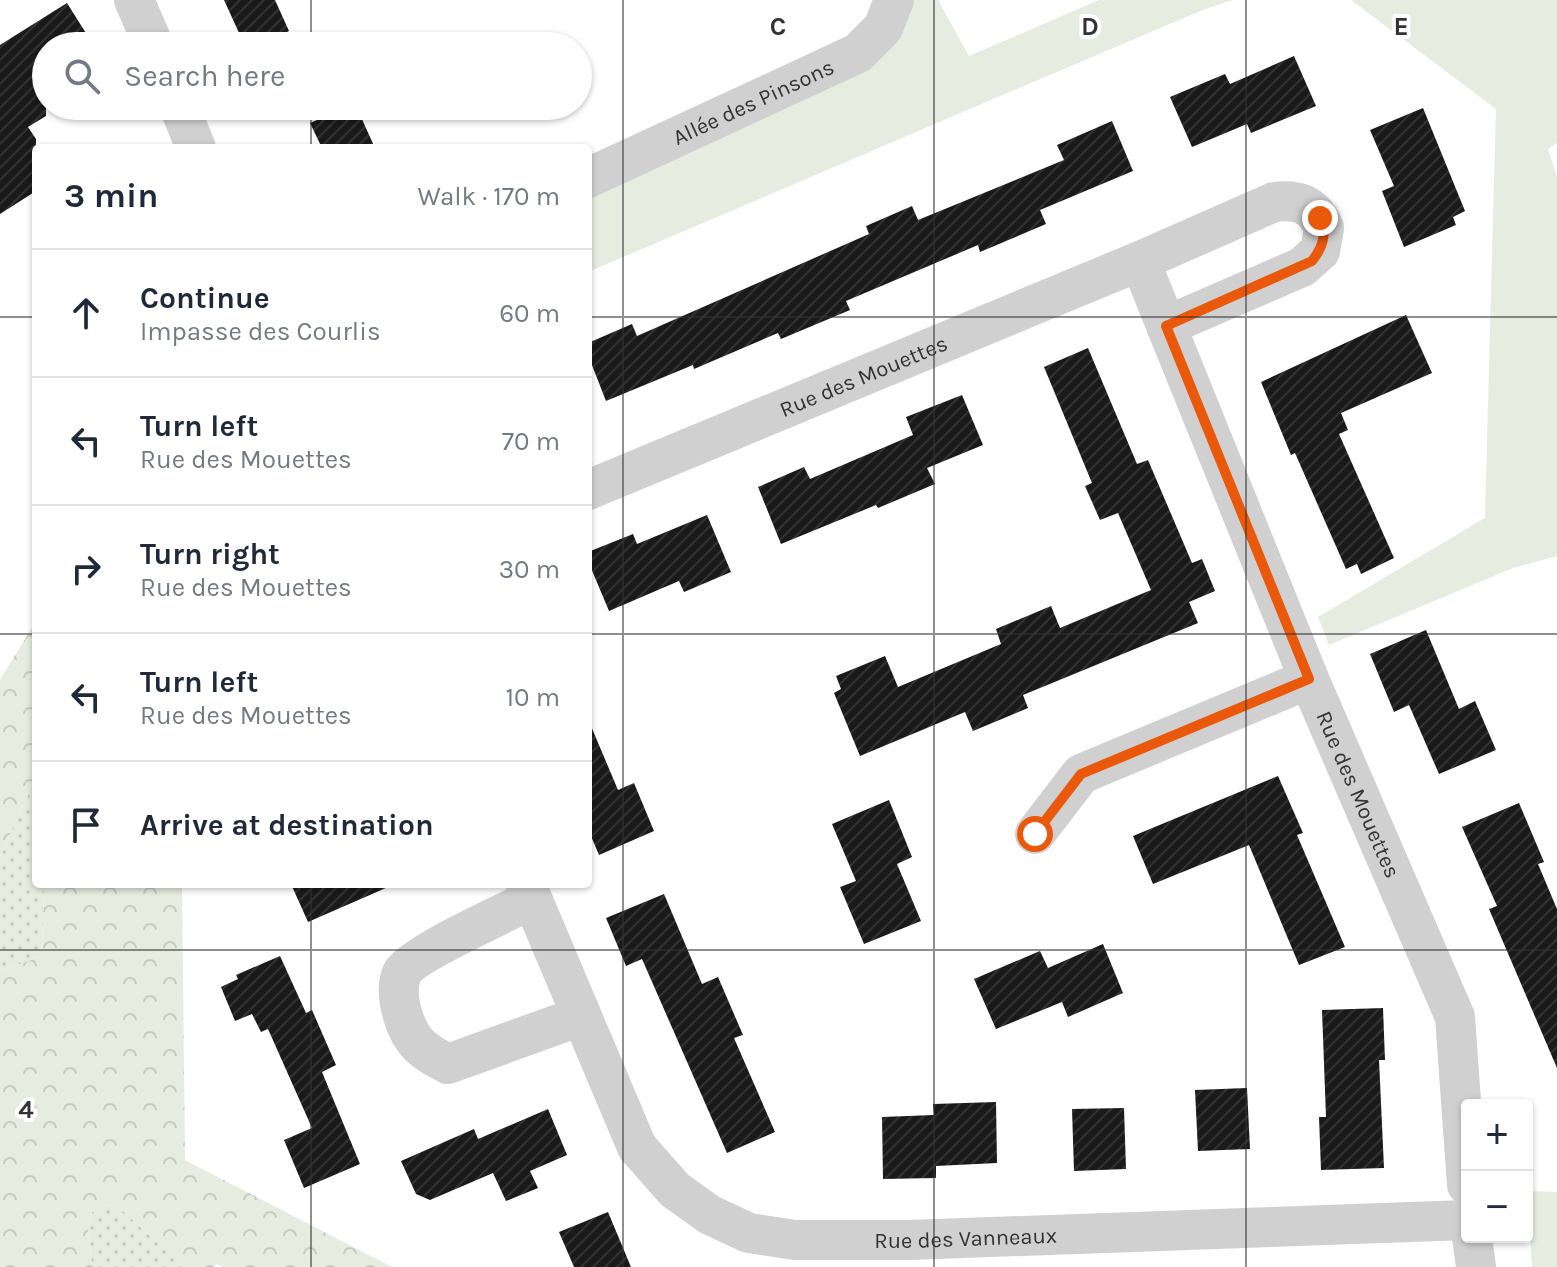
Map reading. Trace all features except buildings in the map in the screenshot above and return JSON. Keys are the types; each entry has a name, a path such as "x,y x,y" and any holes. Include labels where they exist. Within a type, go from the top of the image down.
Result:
{"street":[{"path":"134,0 148,32"},
{"name":"Allée des Pinsons","path":"592,176 858,53 883,28 894,0"},
{"path":"185,120 194,144"},
{"name":"Rue des Mouettes","path":"592,488 1140,261 1274,202 1290,200 1313,209 1324,228 1320,251 1312,261 1166,326"},
{"name":"Rue des Mouettes","path":"1140,261 1309,679 1455,1017 1466,1171"},
{"path":"1035,834 1081,774 1309,679"},
{"name":"Rue des Vanneaux","path":"581,1016 448,1064 424,1052 405,1024 398,999 402,973 421,956 529,892 637,1147 675,1190 710,1215 749,1233 795,1240 909,1240 1461,1220"},
{"path":"1473,1243 1476,1267"}],"green space":[{"path":"908,0 938,0 969,56 1099,0 1232,0 592,270 592,193"},
{"path":"1351,0 1557,0 1557,143 1548,149 1557,177 1557,556 1513,568 1329,645 1318,617 1485,518 1496,109"},
{"path":"32,628 32,787 0,856 0,680"},
{"path":"32,787 32,888 44,888 42,956 0,971 0,856"},
{"path":"44,888 182,888 185,1160 392,1267 223,1267 216,1264 214,1267 184,1267 123,1211 105,1204 92,1212 88,1226 92,1267 0,1267 0,971 42,956"},
{"path":"1533,1191 1557,1192 1557,1267 1532,1267"},
{"path":"105,1204 123,1211 184,1267 92,1267 88,1226 92,1212"}],"route":[{"path":"1035,834 1081,774 1309,679 1166,326 1312,261 1324,241 1320,218"}]}
